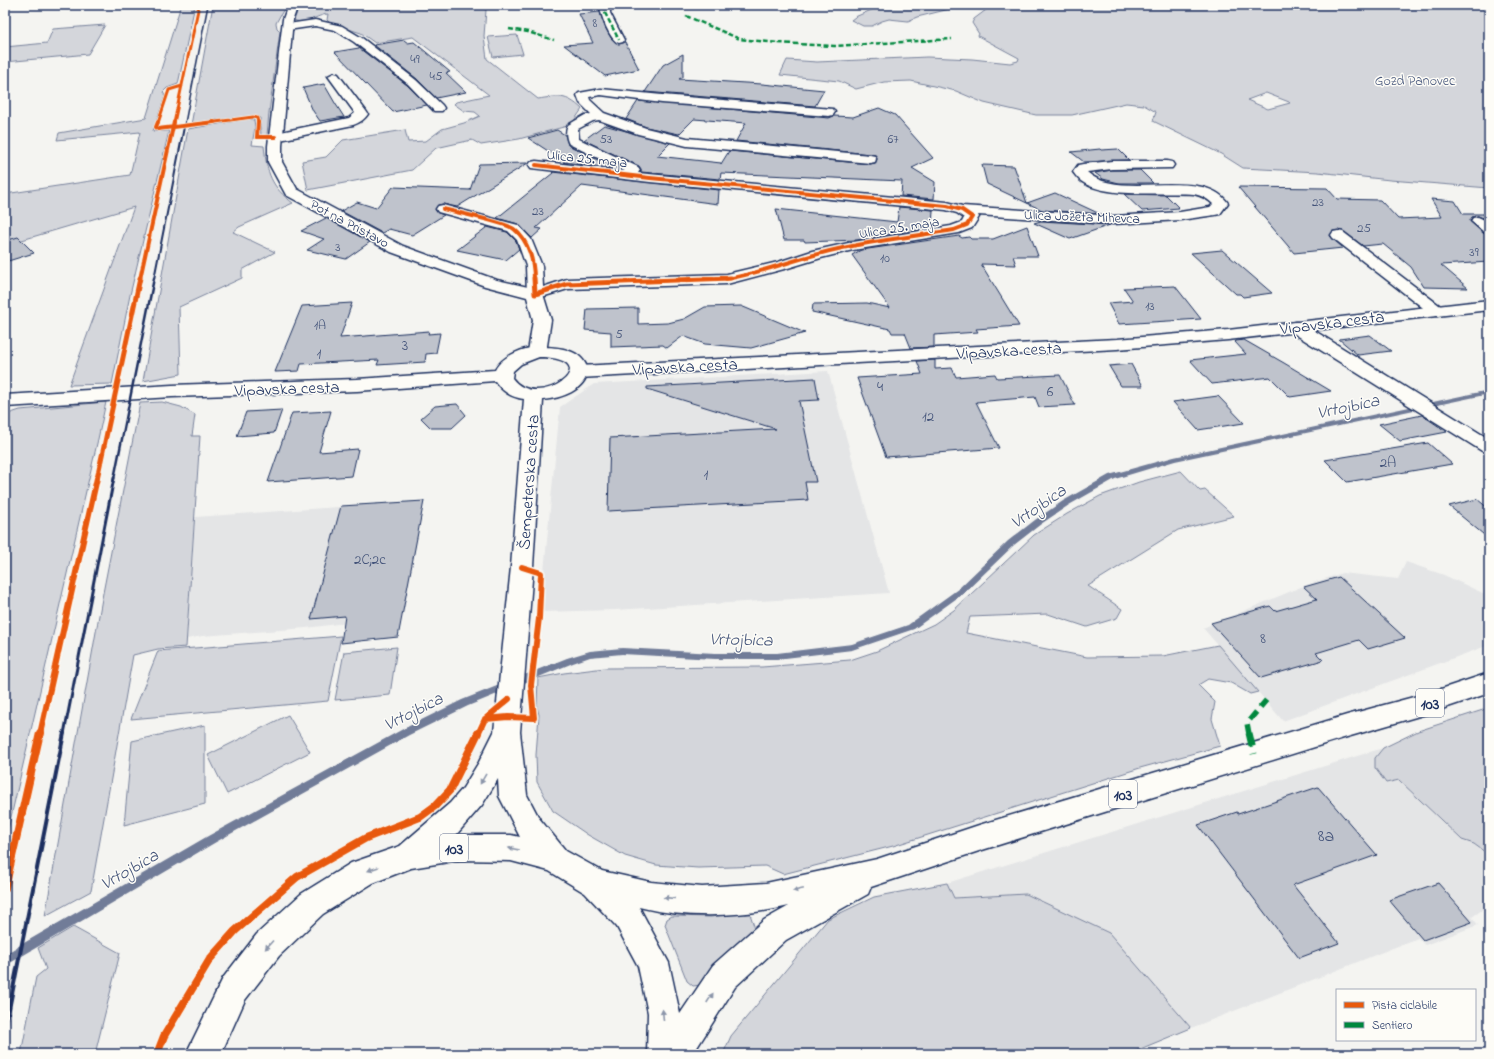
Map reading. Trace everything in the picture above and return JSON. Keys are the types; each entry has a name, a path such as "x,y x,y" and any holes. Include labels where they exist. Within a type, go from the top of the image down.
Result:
{"main road":[{"name":"Pot na Pristavo","path":"293,5 288,19 276,137 275,162 291,192 397,249 490,283 535,294"},
{"path":"535,294 542,320 536,352"},
{"name":"Vipavska cesta","path":"580,372 1117,344 1228,335 1489,305"},
{"path":"536,352 548,352 567,356 574,360 579,366 580,372 577,379 565,388 547,394 534,395 514,391 503,381 502,375 504,369 516,359 536,352"},
{"name":"Vipavska cesta","path":"5,401 172,391 357,386 502,375"},
{"name":"Šempeterska cesta","path":"507,732 534,395"},
{"name":"103","path":"203,1054 234,989 268,945 312,904 362,873 410,855 461,847 511,848 556,860 596,883 651,896 702,901 766,897 877,872 987,836 1347,726 1433,702 1489,683"},
{"path":"410,855 467,805 484,777 507,732"},
{"path":"507,732 513,796 529,827 556,860"},
{"name":"103","path":"674,1054 724,976 775,930 877,872"},
{"name":"103","path":"596,883 628,917 653,963 664,1013 664,1054"}],"street":[{"path":"605,5 605,13 619,40"},
{"path":"288,27 315,23 338,28 358,40 412,82 438,108"},
{"path":"276,137 353,121 362,114 334,76"},
{"path":"830,112 662,99 601,92 584,95 584,101 600,116 642,131 687,142 870,159"},
{"name":"Ulica 25. maja","path":"600,116 589,118 572,128 573,141 650,178"},
{"name":"Ulica 25. maja","path":"535,294 567,284 727,279 783,266 817,254 853,246 954,230 967,225 972,217 962,210 947,206 650,178 536,165"},
{"name":"Ulica Jožeta Mihevca","path":"962,210 1114,220 1180,216 1215,211 1221,204 1207,193 1183,189 1123,188 1097,185 1083,178 1080,172 1083,168 1112,165 1167,165"},
{"path":"443,209 513,228 524,239 534,266 535,294"},
{"path":"1338,235 1437,311"},
{"path":"1296,327 1489,447"}],"shaded area":[{"path":"828,371 889,593 615,610 540,612 560,407 594,384"},
{"path":"424,501 404,612 401,616 306,628 202,636 187,639 195,517"},
{"path":"1406,562 1444,575 1489,596 1489,645 1283,721 1203,628 1301,587 1342,573 1398,579"},
{"path":"1383,748 1375,758 1375,768 1386,783 1399,780 1462,840 1474,844 1489,855 1489,905 1472,917 1478,925 1425,945 1418,938 1191,1028 1109,933 1026,894 954,898 947,883"}],"green space":[{"path":"181,5 195,5 178,84 167,88 163,92 165,96 153,131 169,131 130,295 112,384 69,385 134,207 5,245 5,194 130,175 140,132 57,140 59,133 146,118"},
{"path":"213,5 286,5 276,23 277,28 280,31 267,135 261,136 260,118 257,117 215,120 191,125"},
{"path":"300,5 479,5 486,10 484,36 487,59 538,99 562,97 576,104 582,109 571,125 519,139 481,145 472,140 436,148 412,170 308,190 302,161 326,157 343,140 405,130 408,142 426,141 442,129 464,123 480,116 475,112 464,111 454,104 456,102 489,95 413,37 375,43 361,33 330,23 327,20 328,14 307,21 298,22 294,20"},
{"name":"Gozd Panovec","path":"883,5 1489,5 1489,188 1390,180 1318,172 1243,168 1221,154 1153,121 1156,112 1144,105 1126,103 1072,115 1036,115 984,103 956,91 911,81 884,82 856,89 839,81 780,75 787,60 817,62 927,57 972,59 1010,63 1018,61 1019,58 978,36 979,34 972,23 974,19 986,10 954,8 917,17 908,21 889,19 872,26 863,26 851,20","holes":["1266,93 1290,103 1268,109 1247,100"]},
{"path":"105,25 88,54 5,62 5,47 47,43 53,29"},
{"path":"517,35 523,54 493,57 488,37"},
{"path":"248,119 254,120 255,127 252,145 264,146 271,179 280,191 293,203 239,227 233,232 275,252 242,270 242,278 179,307 181,374 143,381 188,129"},
{"path":"106,402 5,843 5,415 20,410"},
{"path":"162,402 181,407 195,415 192,436 200,436 186,647 158,649 133,655 91,891 45,916 103,593 140,403"},
{"path":"1181,471 1200,491 1205,490 1234,516 1178,530 1088,586 1122,609 1117,618 1087,627 1048,614 970,617 966,633 1087,657 1163,656 1218,645 1258,692 1250,694 1231,683 1208,679 1198,685 1215,702 1212,719 1220,746 1140,768 893,846 783,874 765,866 698,868 656,865 625,856 588,835 553,811 537,782 536,755 539,715 537,706 538,678 605,668 762,667 850,660 877,651 934,624 954,610 1034,535 1067,514 1100,496 1139,482"},
{"path":"341,636 328,701 131,719 158,651"},
{"path":"397,647 390,695 335,700 344,652"},
{"path":"1489,708 1489,855 1474,844 1462,840 1399,780 1386,783 1375,768 1375,758 1383,748 1418,731"},
{"path":"288,715 310,752 227,794 208,755"},
{"path":"205,725 205,804 124,825 132,741"},
{"path":"947,883 954,898 1026,894 1109,933 1191,1028 1128,1054 723,1054 731,1036 828,919 874,897"},
{"path":"749,911 755,929 701,985 693,986 687,981 665,925 667,919 672,916 711,917"},
{"path":"73,927 120,953 95,1054 21,1054 36,977 46,969 38,948"}],"building":[{"path":"600,12 605,27 611,38 618,44 625,42 639,69 605,76 564,45 593,43 579,14"},
{"path":"404,40 408,43 414,42 450,72 446,73 466,92 436,98 417,79 374,45"},
{"path":"359,48 407,85 427,105 393,112 335,52"},
{"path":"683,54 683,77 679,79 762,84 824,90 815,106 645,92 663,65"},
{"path":"324,84 344,117 320,121 313,111 303,88"},
{"path":"638,101 829,118 834,116 853,117 879,108 895,115 933,158 912,168 935,182 934,199 901,196 902,181 721,173 720,179 641,172 639,166 584,140 604,125 670,143 657,156 721,164 729,151 870,164 875,163 877,159 875,155 870,154 736,141 746,123 694,119 679,134 646,127 626,119"},
{"path":"557,130 565,135 568,145 616,169 563,162 565,162 528,138"},
{"path":"1118,149 1129,160 1084,162 1071,152"},
{"path":"528,163 457,207 443,204 438,205 435,210 444,215 412,235 389,229 382,233 341,211 357,202 376,208 393,187 470,190 479,164"},
{"path":"982,165 1014,166 1027,203 987,184"},
{"path":"1112,170 1140,170 1153,183 1119,183 1103,179 1095,173"},
{"path":"552,172 719,190 718,204 582,186 536,228 542,229 532,238 518,224 497,218 553,173"},
{"path":"1238,187 1327,188 1337,199 1380,200 1398,219 1442,217 1431,199 1455,201 1463,214 1489,214 1489,220 1478,216 1472,217 1470,221 1483,233 1489,234 1489,262 1441,265 1468,288 1424,287 1411,267 1383,244 1363,246 1343,231 1333,231 1330,236 1343,248 1294,253"},
{"path":"1055,193 1100,214 1042,210 1027,203"},
{"path":"1124,194 1166,195 1179,208 1142,211"},
{"path":"899,207 933,210 932,228 857,240 805,242 804,240 784,240 776,209 897,222"},
{"path":"326,218 370,242 346,259 307,250 324,239 301,231"},
{"path":"1041,221 1110,225 1070,239 1034,223"},
{"path":"1027,226 1038,256 1013,256 1016,265 981,264 1019,326 976,329 978,332 934,335 934,347 911,348 905,333 892,333 890,329 812,312 813,304 867,303 890,308 852,255 861,250 959,236 962,238 969,237 971,239 993,239"},
{"path":"487,227 507,232 516,241 519,249 506,260 457,250"},
{"path":"18,237 34,253 5,262 5,241"},
{"path":"1222,250 1272,293 1243,297 1240,294 1236,294 1191,253"},
{"path":"1175,286 1201,319 1119,324 1108,303 1133,301 1124,288"},
{"path":"352,303 340,338 429,331 428,334 440,333 436,353 426,354 425,362 377,365 379,360 301,364 299,371 275,372 302,306"},
{"path":"741,306 805,333 751,348 705,344 683,336 667,348 663,345 611,347 611,332 585,330 587,309 638,308 638,324 668,323 684,319 705,307"},
{"path":"1370,335 1391,351 1358,355 1339,339"},
{"path":"1244,340 1331,391 1290,397 1270,377 1212,384 1190,360 1246,354 1235,342"},
{"path":"935,360 935,369 952,368 956,377 995,374 997,378 1060,375 1075,405 1039,407 1035,397 976,402 999,448 886,457 857,378 922,374 917,361"},
{"path":"1131,364 1143,386 1121,386 1109,366"},
{"path":"815,378 819,400 799,401 816,482 805,482 808,500 608,511 610,438 776,429 647,389 647,387"},
{"path":"1218,396 1244,423 1198,430 1173,402"},
{"path":"457,404 466,415 452,428 431,428 421,418 435,406"},
{"path":"282,410 274,433 237,436 246,412"},
{"path":"331,411 319,452 358,449 352,476 268,482 292,413"},
{"path":"1422,415 1447,432 1400,441 1379,424"},
{"path":"1428,443 1452,464 1347,482 1325,460"},
{"path":"1477,499 1489,509 1489,539 1449,506"},
{"path":"424,501 398,637 341,643 345,616 311,619 341,506"},
{"path":"1339,577 1405,638 1368,649 1359,640 1316,653 1323,660 1261,678 1211,623 1270,606 1275,611 1317,599 1304,587"},
{"path":"1318,787 1377,855 1293,885 1339,943 1299,958 1198,825 1237,812 1238,814"},
{"path":"1438,883 1472,922 1423,940 1389,900"}],"waterway":[{"name":"Vrtojbica","path":"5,960 212,839 406,732 465,703 570,660 590,654 622,651 715,656 777,656 852,647 911,627 961,591 1011,543 1038,522 1066,503 1112,477 1174,459 1489,392"}],"railway":[{"path":"185,123 208,5"},
{"path":"154,279 185,122"},
{"path":"114,479 154,278"},
{"path":"64,734 114,478"},
{"path":"5,1029 64,733"}],"marked path":[{"path":"605,5 605,13 619,40"},
{"path":"686,16 740,39 778,43 834,46 952,39"},
{"path":"509,29 528,32 554,40"},
{"path":"1254,754 1247,723 1268,698"}],"cycle path":[{"path":"5,888 112,410 199,5"},
{"path":"182,86 169,90 156,127 158,129 253,117 257,118 258,120 257,137 275,137"},
{"path":"443,209 513,228 524,239 534,266 535,294 567,284 727,279 783,265 817,254 853,246 954,230 967,225 972,217 962,210 947,206 650,178 536,165"},
{"path":"485,719 508,717 534,718 531,685 532,665 539,618 541,573 522,567"},
{"path":"157,1054 164,1036 210,959 235,931 297,877 366,838 420,817 435,806 450,790 485,719 509,699"}]}
